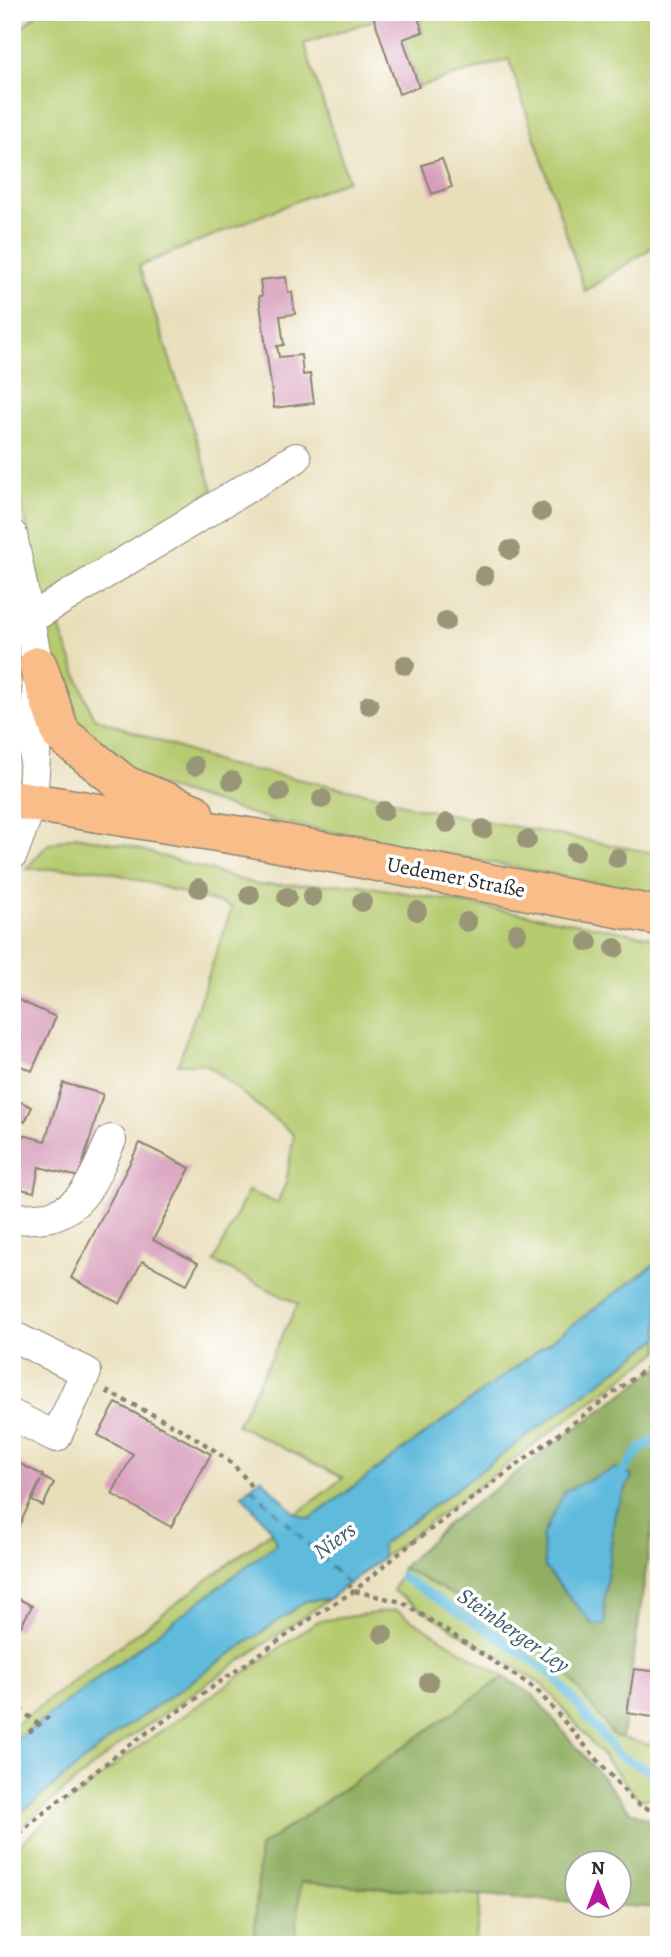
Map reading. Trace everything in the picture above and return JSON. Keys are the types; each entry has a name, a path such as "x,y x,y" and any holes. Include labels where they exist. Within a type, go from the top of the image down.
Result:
{"main road":[{"path":"38,666 61,734 125,785 254,838"},
{"path":"22,800 254,838"},
{"name":"Uedemer Straße","path":"254,838 659,916"}],"street":[{"path":"28,620 296,458"},
{"path":"12,535 38,666 35,758 22,800 12,855"},
{"path":"12,1219 50,1216 83,1198 111,1140"},
{"path":"12,1336 86,1372 56,1437 12,1415"}],"path":[{"path":"12,1842 32,1822 128,1746 354,1591 407,1547 659,1359"},
{"path":"83,1380 202,1441 247,1478 251,1487"},
{"path":"348,1584 354,1591 402,1602 536,1689 634,1802 659,1814"},
{"path":"12,1702 38,1724"},
{"path":"29,1732 51,1715"}],"green space":[{"path":"39,12 372,12 374,20 304,44 348,180 139,266 213,490 53,594 61,632 93,717 223,764 377,795 412,807 659,854 659,895 275,821 138,779 86,750 52,689 45,609 12,471 12,36"},
{"path":"417,12 659,12 659,243 585,291 509,59 419,87 403,39 423,32"},
{"path":"75,836 125,845 258,885 355,884 659,938 659,1261 310,1519 296,1514 343,1478 237,1425 298,1304 214,1262 248,1191 277,1203 286,1183 294,1135 206,1064 178,1064 232,907 100,869 26,869 47,845"},
{"path":"659,1338 659,1351 382,1558 381,1545"},
{"path":"659,1367 659,1479 622,1738 614,1736 562,1667 507,1623 402,1568 446,1525","holes":["632,1476 615,1512 604,1602 605,1624 565,1491"]},
{"path":"272,1531 276,1544 12,1743 12,1727"},
{"path":"402,1568 507,1623 562,1667 614,1736 659,1747 659,1798 639,1799 543,1685 393,1591"},
{"path":"329,1599 123,1742 12,1834 12,1820 115,1735 306,1601"},
{"path":"396,1610 504,1677 260,1847 254,1945 12,1945 12,1852 37,1829 130,1753 318,1621"},
{"path":"504,1677 533,1695 630,1811 659,1824 659,1908 632,1906 632,1848 562,1848 562,1901 301,1882 295,1945 254,1945 260,1847"},
{"path":"300,1882 481,1895 475,1945 295,1945"}],"water":[{"name":"Niers","path":"659,1261 659,1338 382,1544 382,1558 329,1599 306,1601 115,1735 12,1820 12,1743 276,1544 272,1531 242,1495 261,1478 296,1514 310,1519"},
{"path":"616,1468 632,1476 615,1512 604,1602 605,1625 593,1625 545,1568 542,1536 565,1491"}],"building":[{"path":"372,12 416,12 423,32 403,39 419,87 399,94"},
{"path":"442,159 452,187 432,194 422,165"},
{"path":"286,277 288,292 292,292 295,314 280,316 284,345 277,346 279,357 301,355 303,375 310,374 314,403 274,408 259,296 262,296 260,280"},
{"path":"12,997 56,1017 32,1071 12,1062"},
{"path":"63,1083 103,1094 79,1177 39,1167 34,1192 12,1187 12,1132 45,1141"},
{"path":"12,1098 32,1107 25,1122 12,1116"},
{"path":"140,1143 190,1168 153,1240 198,1263 187,1284 142,1261 120,1304 71,1278"},
{"path":"116,1403 211,1454 171,1527 112,1494 133,1454 98,1435"},
{"path":"12,1460 54,1483 43,1506 32,1501 41,1480 12,1540"},
{"path":"12,1595 32,1606 18,1631 12,1627"},
{"path":"634,1669 659,1672 659,1718 627,1713"}],"waterway":[{"path":"617,1481 641,1448 659,1438"},
{"name":"Steinberger Ley","path":"402,1577 502,1639 554,1676 618,1755 659,1775"}],"ferry route":[{"path":"251,1487 348,1584"}]}
